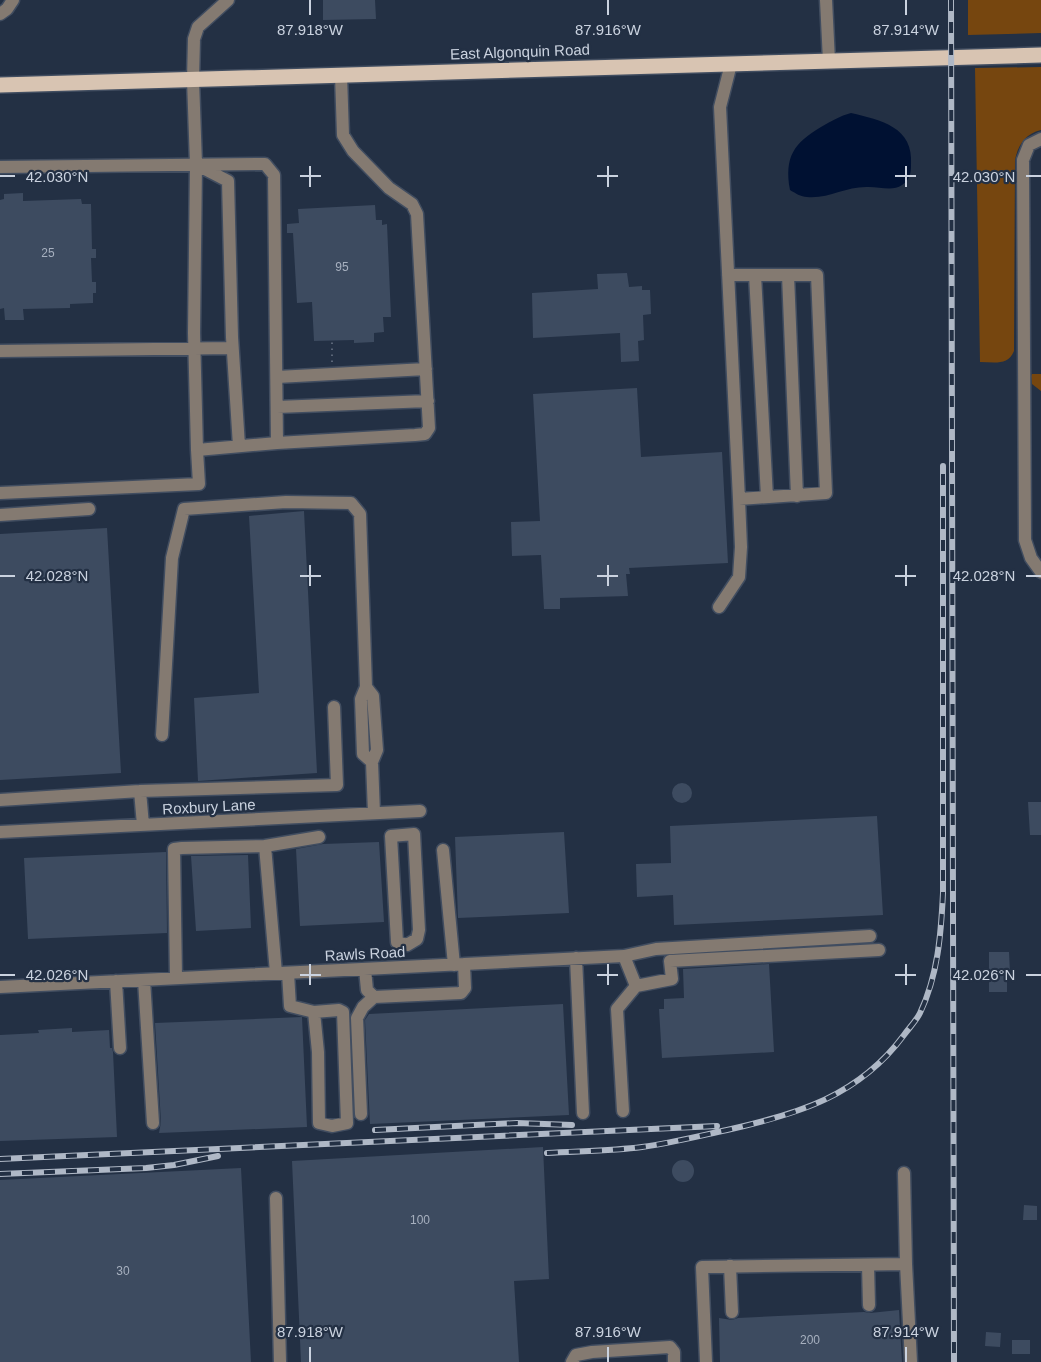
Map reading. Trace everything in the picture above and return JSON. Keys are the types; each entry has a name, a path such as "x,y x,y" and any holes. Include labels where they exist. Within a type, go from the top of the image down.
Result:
{"main road":[{"name":"East Algonquin Road","path":"0,85 1041,55"}],"street":[{"path":"0,14 8,9 13,0"},
{"path":"0,494 199,484 194,349 196,164 194,39 198,27 228,0"},
{"path":"826,0 829,61"},
{"path":"719,607 739,577 741,547 720,107 731,64"},
{"path":"196,450 425,434 429,428 417,214 412,204 389,188 353,151 343,135 341,75"},
{"path":"1041,139 1029,145 1023,160 1025,540 1031,558 1041,572"},
{"path":"196,164 228,181 232,348 239,446"},
{"path":"0,167 265,164 274,175 278,443"},
{"path":"728,275 817,275 826,493 739,499"},
{"path":"755,275 767,497"},
{"path":"788,275 797,496"},
{"path":"0,351 232,348"},
{"path":"277,377 426,369"},
{"path":"277,407 428,401"},
{"path":"162,735 172,558 184,509 286,502 351,503 360,514 366,687 373,696 377,750 372,762 374,813"},
{"path":"0,515 90,509"},
{"path":"0,800 140,791 337,785 334,706"},
{"path":"140,791 143,825"},
{"name":"Roxbury Lane","path":"0,832 420,811"},
{"path":"414,834 419,930 417,939 407,945 397,942 392,836 414,834"},
{"path":"176,978 174,849 265,846 319,837"},
{"path":"265,846 282,973 290,1006 314,1012 339,1010 343,1012 347,1123 332,1126 319,1123 318,1052 314,1012"},
{"path":"361,1114 357,1018 363,1007 374,997 461,993 465,988 459,964 442,850"},
{"name":"Rawls Road","path":"0,987 624,956 656,949 870,936"},
{"path":"407,945 409,967"},
{"path":"622,1111 616,1009 636,986 672,980 670,961 879,950"},
{"path":"624,956 636,986"},
{"path":"576,958 583,1113"},
{"path":"365,969 367,990 374,997"},
{"path":"144,980 153,1123"},
{"path":"116,981 120,1048"},
{"path":"904,1173 911,1362"},
{"path":"276,1198 280,1362"},
{"path":"868,1264 869,1305"},
{"path":"706,1362 702,1267 906,1264"},
{"path":"730,1266 732,1312"},
{"path":"572,1362 576,1355 592,1352 670,1347 674,1352 674,1362"}],"path":[{"path":"332,341 332,369"}],"shaded area":[{"path":"968,0 1041,0 1041,33 968,35"},
{"path":"1041,67 1041,130 1031,134 1023,141 1015,160 1014,351 1004,361 980,362 975,68"},
{"path":"1032,374 1041,374 1041,391 1032,384"}],"water":[{"path":"851,113 884,123 901,134 911,152 911,171 907,181 894,188 858,188 815,197 798,195 790,190 790,160 798,145 821,127"}],"building":[{"path":"323,0 375,0 376,19 323,20"},
{"path":"23,193 23,201 81,199 82,204 91,204 92,249 96,249 96,258 91,258 92,282 96,282 93,303 70,304 70,308 23,309 24,320 5,320 4,308 0,309 0,200 4,199 4,194"},
{"path":"375,205 376,220 382,220 382,225 387,224 391,317 383,317 384,332 374,333 374,342 314,341 312,302 297,303 293,233 287,233 287,224 299,223 298,209"},
{"path":"627,273 629,287 642,286 642,290 650,290 651,314 643,315 644,340 638,341 639,361 621,362 620,333 533,338 532,293 598,289 597,274"},
{"path":"637,388 641,457 722,452 728,563 629,568 630,574 626,574 628,596 560,598 560,609 544,609 541,555 512,556 511,522 540,521 533,394"},
{"path":"304,511 317,773 198,781 194,698 259,693 249,516"},
{"path":"107,528 121,773 0,780 0,534"},
{"path":"682,783 689,786 692,793 689,800 682,803 675,800 672,793 675,786"},
{"path":"1028,802 1041,802 1041,835 1030,835"},
{"path":"877,816 883,915 674,925 673,895 637,897 636,864 671,863 670,826"},
{"path":"564,832 569,913 458,918 455,837"},
{"path":"379,842 384,922 300,926 296,849 323,844"},
{"path":"166,852 167,933 28,939 24,858"},
{"path":"248,855 251,928 196,931 191,856"},
{"path":"989,952 1009,952 1010,973 1007,973 1007,992 989,992"},
{"path":"769,964 774,1052 662,1058 659,1009 664,1009 664,999 684,998 683,969"},
{"path":"563,1004 569,1115 370,1124 365,1020 369,1014"},
{"path":"302,1017 307,1127 159,1133 161,1122 155,1023"},
{"path":"72,1028 72,1032 109,1030 110,1048 113,1052 117,1137 0,1141 0,1035"},
{"path":"543,1147 549,1279 514,1281 519,1362 301,1362 292,1161"},
{"path":"683,1160 691,1163 694,1171 691,1179 683,1182 675,1179 672,1171 675,1163"},
{"path":"241,1168 251,1362 0,1362 0,1180"},
{"path":"1024,1205 1037,1206 1037,1220 1023,1220"},
{"path":"899,1310 902,1362 720,1362 719,1318 732,1320"},
{"path":"986,1332 1001,1333 1000,1347 985,1346"},
{"path":"1012,1340 1030,1340 1030,1354 1012,1354"}],"railway":[{"path":"951,0 954,1362"},
{"path":"547,1153 653,1145 753,1124 802,1109 847,1088 867,1073 886,1056 918,1016 935,969 940,939 943,893 943,466"},
{"path":"375,1130 517,1123 572,1125"},
{"path":"0,1159 717,1126"},
{"path":"0,1174 146,1168 218,1156"}]}
